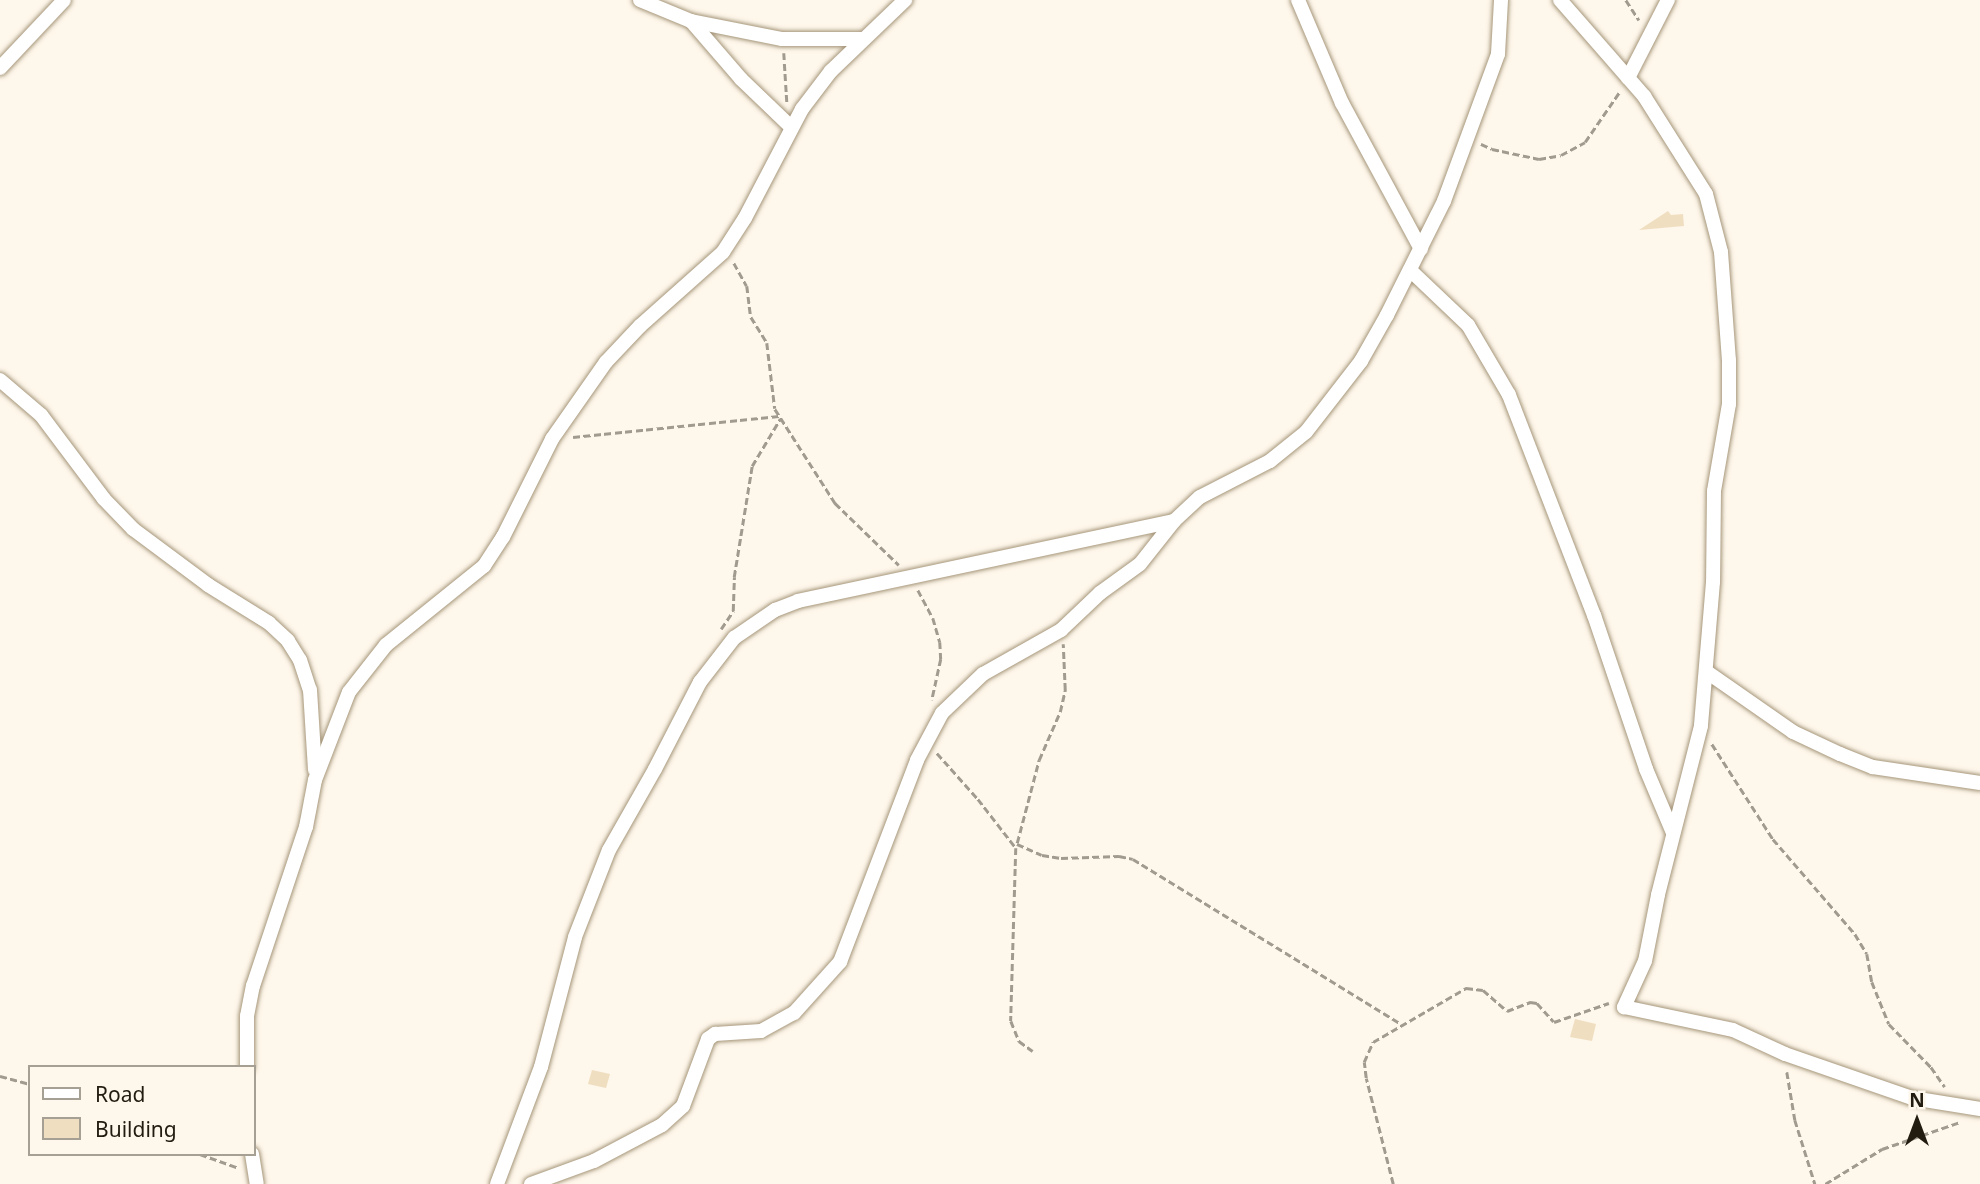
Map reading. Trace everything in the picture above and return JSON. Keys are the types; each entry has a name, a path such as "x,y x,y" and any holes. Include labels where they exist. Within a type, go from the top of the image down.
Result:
{"street":[{"path":"0,68 64,0"},
{"path":"640,0 691,21 782,39 862,39"},
{"path":"247,1065 247,1016 253,986 306,827 315,780 349,692 386,645 484,566 503,537 552,439 606,362 640,326 723,252 745,218 788,124 831,71 905,0"},
{"path":"1298,0 1342,103 1420,249"},
{"path":"531,1184 594,1161 662,1125 683,1106 708,1039 715,1034 761,1031 775,1026 794,1013 840,962 928,734 942,713 983,674 1060,630 1100,593 1140,564 1174,521 1213,488 1270,461 1306,432 1360,361 1444,201 1498,54 1501,0"},
{"path":"1560,0 1662,122 1706,194 1721,252 1729,360 1729,404 1714,491 1713,582 1701,726 1673,833 1645,961 1625,1002 1627,1010 1733,1030 1785,1054 1960,1114 1980,1109"},
{"path":"1628,79 1668,0"},
{"path":"691,21 741,79 788,124"},
{"path":"1410,270 1468,325 1509,395 1594,615 1646,769 1673,833"},
{"path":"0,380 41,415 104,499 133,530 208,586 269,623 288,641 300,660 310,690 315,780"},
{"path":"497,1184 541,1067 575,937 609,850 656,769 700,682 718,655 752,625 798,601 1174,521"},
{"path":"1707,672 1793,732 1873,767 1980,783"},
{"path":"253,1156 256,1178"}],"path":[{"path":"1626,0 1650,36"},
{"path":"782,39 788,124"},
{"path":"1468,138 1492,149 1539,159 1561,155 1585,142 1628,79"},
{"path":"723,252 741,270 747,286 751,317 767,343 773,403 779,417 835,503 874,538 908,576 933,618 940,642 941,659 932,701"},
{"path":"552,439 779,417"},
{"path":"718,655 722,626 733,611 750,472 779,417"},
{"path":"1032,1051 1019,1041 1011,1021 1017,846 1040,760 1060,712 1065,690 1060,630"},
{"path":"1701,726 1773,839 1856,934 1867,954 1872,982 1888,1024 1931,1068 1960,1114 1882,1149 1825,1184"},
{"path":"928,734 937,754 1017,846 1060,858 1119,856 1133,859 1401,1024"},
{"path":"1393,1184 1364,1062 1373,1042 1401,1024 1474,986 1488,993 1507,1011 1530,1002 1537,1003 1554,1022 1594,1006 1625,1002"},
{"path":"1785,1054 1795,1120 1815,1184"},
{"path":"0,1076 28,1083"},
{"path":"205,1156 256,1178"}],"building":[{"path":"1668,211 1671,215 1683,214 1684,226 1639,230"},
{"path":"1575,1019 1596,1024 1592,1041 1570,1037"},
{"path":"592,1070 610,1074 606,1088 588,1084"}]}
